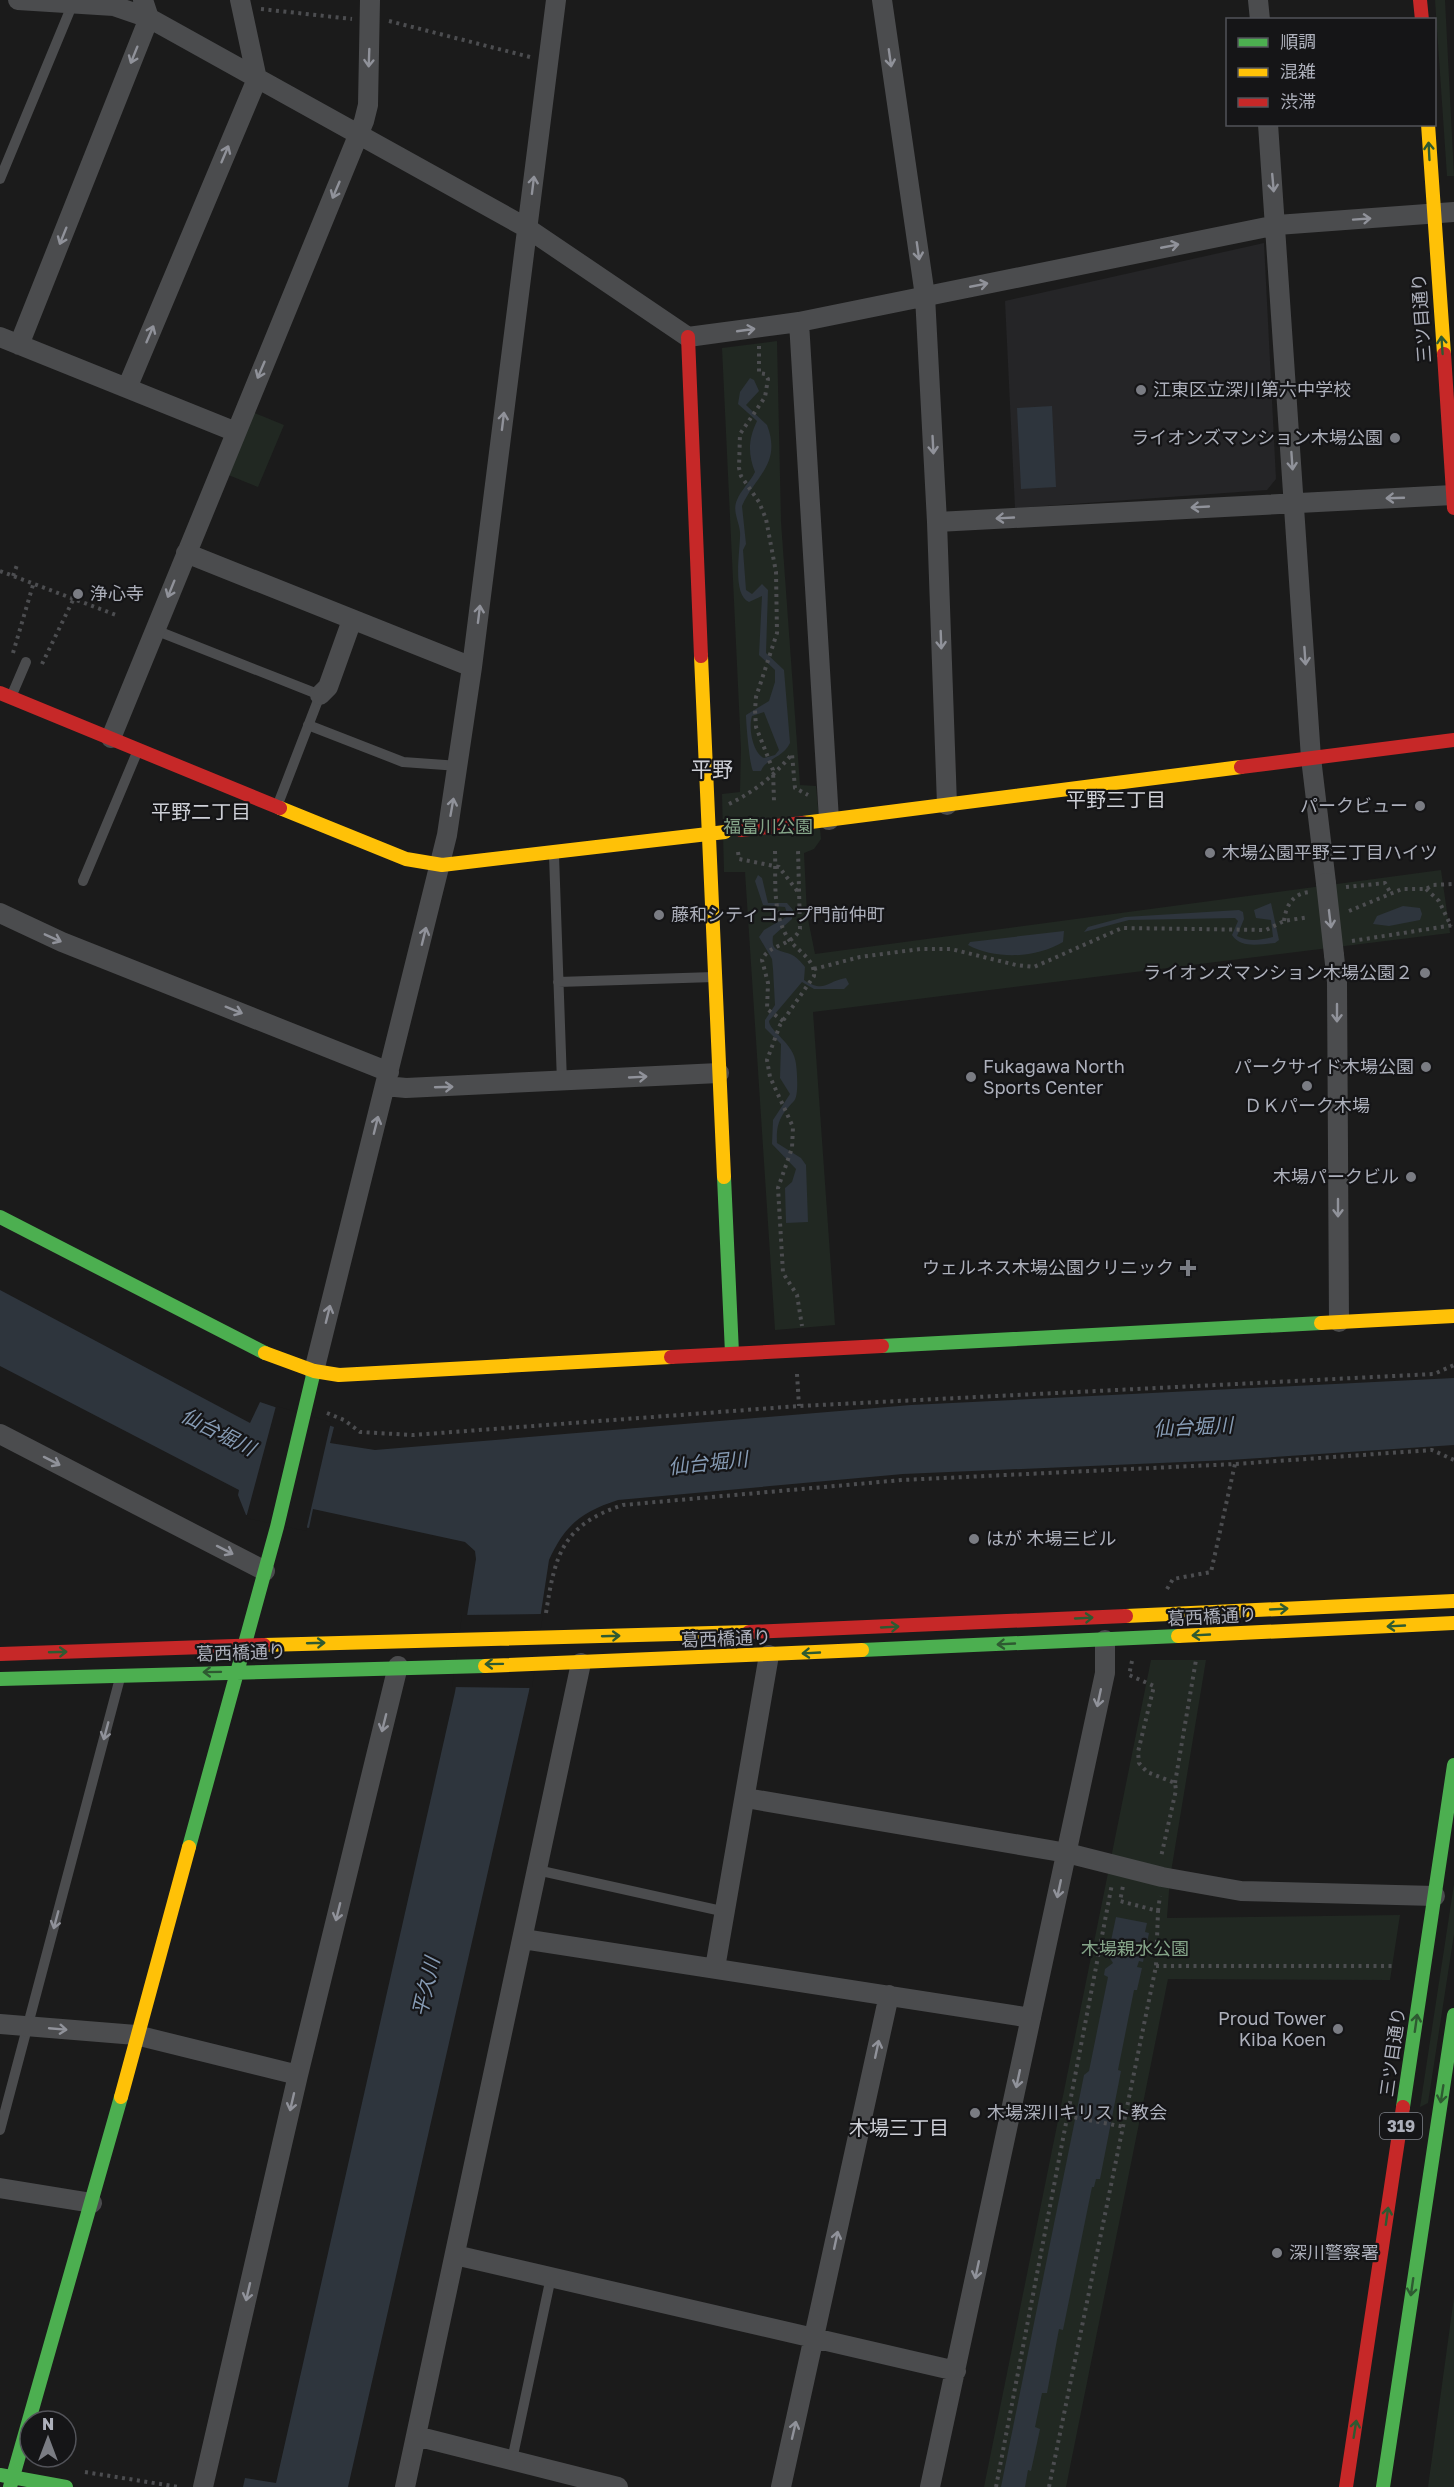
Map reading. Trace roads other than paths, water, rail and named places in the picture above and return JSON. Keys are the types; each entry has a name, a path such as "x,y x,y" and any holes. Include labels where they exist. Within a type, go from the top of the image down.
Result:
{"street":[{"path":"18,0 146,9 257,79 527,228 688,337 799,322 1277,225 1454,212"},
{"path":"66,2487 7,2480 92,2203 136,2035 277,1527 314,1371 442,865 459,766 556,0"},
{"path":"882,0 925,296 937,522 947,805"},
{"path":"1258,0 1260,18"},
{"path":"1420,0 1422,18"},
{"path":"127,388 257,79 241,4"},
{"path":"19,345 146,9"},
{"path":"111,738 359,136 368,105 370,13"},
{"path":"1268,126 1277,225 1311,758 1337,982 1339,1322"},
{"name":"三ツ目通り","path":"1428,126 1454,502"},
{"path":"799,322 829,820"},
{"path":"0,337 236,432"},
{"path":"688,337 707,834 716,977 732,1353"},
{"path":"937,522 1295,502 1454,502"},
{"path":"186,553 472,667"},
{"path":"320,695 328,687 352,620"},
{"path":"5,695 406,859 442,865 554,855 1454,740"},
{"path":"0,913 62,942 406,1088 719,1073"},
{"path":"0,1217 265,1353 314,1371 365,1375 732,1353 1454,1316"},
{"path":"0,1434 265,1571"},
{"name":"葛西橋通り","path":"0,1654 443,1639 803,1631 1454,1601"},
{"name":"葛西橋通り","path":"0,1679 398,1666 581,1663 1454,1623"},
{"path":"930,2487 1067,1853 1104,1673 1105,1640"},
{"path":"716,1968 769,1655"},
{"path":"405,2487 581,1663"},
{"path":"203,2487 298,2075 398,1666"},
{"name":"三ツ目通り","path":"1346,2487 1454,1765"},
{"path":"746,1798 1067,1853 1156,1876 1241,1890 1435,1896"},
{"path":"523,1939 1031,2018"},
{"path":"781,2487 889,1995"},
{"name":"319","path":"1383,2487 1454,2015"},
{"path":"0,2024 136,2035 298,2075"},
{"path":"0,2188 92,2203"},
{"path":"455,2255 956,2371"},
{"path":"416,2436 618,2487"}],"lane":[{"path":"0,179 73,3"},
{"path":"155,630 320,695 278,805"},
{"path":"5,695 26,662"},
{"path":"308,725 403,762 459,766"},
{"path":"83,881 138,749"},
{"path":"554,855 561,1082"},
{"path":"558,982 716,977"},
{"path":"0,2130 120,1674"},
{"path":"537,1870 726,1912"},
{"path":"512,2460 551,2277"}],"water":[{"path":"750,378 754,380 759,391 746,405 767,425 771,438 769,460 742,506 746,544 743,550 746,590 752,594 762,584 768,590 766,653 784,670 790,743 761,771 753,771 752,768 746,715 769,701 775,682 775,670 759,655 762,596 749,602 740,590 738,570 740,532 735,512 737,500 755,472 750,447 757,421 738,404 740,392","holes":["764,712 779,750 775,755 764,758 760,755 752,740 752,716"]},
{"path":"1052,406 1056,487 1021,489 1017,408"},
{"path":"758,875 762,878 768,903 787,903 793,910 792,919 773,936 774,947 798,959 805,967 804,980 811,984 821,986 846,978 849,984 844,989 814,989 802,982 769,1021 791,1050 796,1064 797,1094 780,1119 777,1143 801,1158 806,1165 808,1222 786,1223 785,1188 792,1182 796,1169 772,1144 773,1120 790,1094 780,1078 781,1044 765,1028 765,1020 775,1005 773,969 772,959 759,937 764,930 788,916 785,907 763,905 755,881"},
{"path":"1271,903 1279,940 1275,943 1252,945 1236,939 1232,935 1238,921 1235,918 1129,920 1084,932 1088,927 1125,917 1239,910 1243,912 1244,919 1237,936 1250,940 1264,939 1273,937 1271,920 1256,918 1254,910"},
{"path":"1403,906 1420,908 1422,914 1420,920 1389,926 1373,924 1377,916"},
{"path":"1064,931 1063,942 1029,954 1004,955 979,950 968,945 970,942"},
{"path":"0,1290 250,1423 260,1402 334,1427 330,1443 375,1450 911,1405 1454,1378 1454,1445 1229,1460 903,1474 618,1500 576,1521 561,1538 549,1560 529,1691 348,2487 243,2487 245,2478 276,2483 455,1692 476,1559 475,1551 465,1542 313,1509 309,1528 246,1515 238,1495 239,1490 0,1366"},
{"path":"1116,1917 1147,1923 1145,1932 1149,1933 1143,1962 1139,1961 1137,1967 1142,1968 1137,1990 1134,1990 1118,2070 1121,2071 1100,2179 1096,2179 1092,2187 1063,2330 1059,2329 1047,2393 1042,2393 1035,2427 1040,2429 1031,2471 1028,2470 1025,2487 1001,2487 1084,2075 1089,2071 1108,1977 1104,1975 1105,1969 1113,1963 1108,1955"}],"place":[{"name":"江東区立深川第六中学校","path":"1141,390"},
{"name":"ライオンズマンション木場公園","path":"1395,438"},
{"name":"浄心寺","path":"78,594"},
{"name":"パークビュー","path":"1420,806"},
{"name":"木場公園平野三丁目ハイツ","path":"1210,853"},
{"name":"藤和シティコープ門前仲町","path":"659,915"},
{"name":"ライオンズマンション木場公園２","path":"1425,973"},
{"name":"パークサイド木場公園","path":"1426,1067"},
{"name":"Fukagawa North Sports Center","path":"971,1077"},
{"name":"ＤＫパーク木場","path":"1307,1086"},
{"name":"木場パークビル","path":"1411,1177"},
{"name":"ウェルネス木場公園クリニック","path":"1188,1268"},
{"name":"はが 木場三ビル","path":"974,1539"},
{"name":"Proud Tower Kiba Koen","path":"1338,2029"},
{"name":"木場深川キリスト教会","path":"975,2113"},
{"name":"深川警察署","path":"1277,2253"}],"district":[{"name":"平野","path":"712,770"},
{"name":"平野三丁目","path":"1116,800"},
{"name":"平野二丁目","path":"201,812"},
{"name":"木場三丁目","path":"899,2128"}],"park label":[{"name":"福富川公園","path":"768,827"},
{"name":"木場親水公園","path":"1135,1949"}],"water label":[{"name":"仙台堀川","path":"1193,1427"},
{"name":"仙台堀川","path":"218,1432"},
{"name":"仙台堀川","path":"708,1463"},
{"name":"平久川","path":"426,1987"}]}
